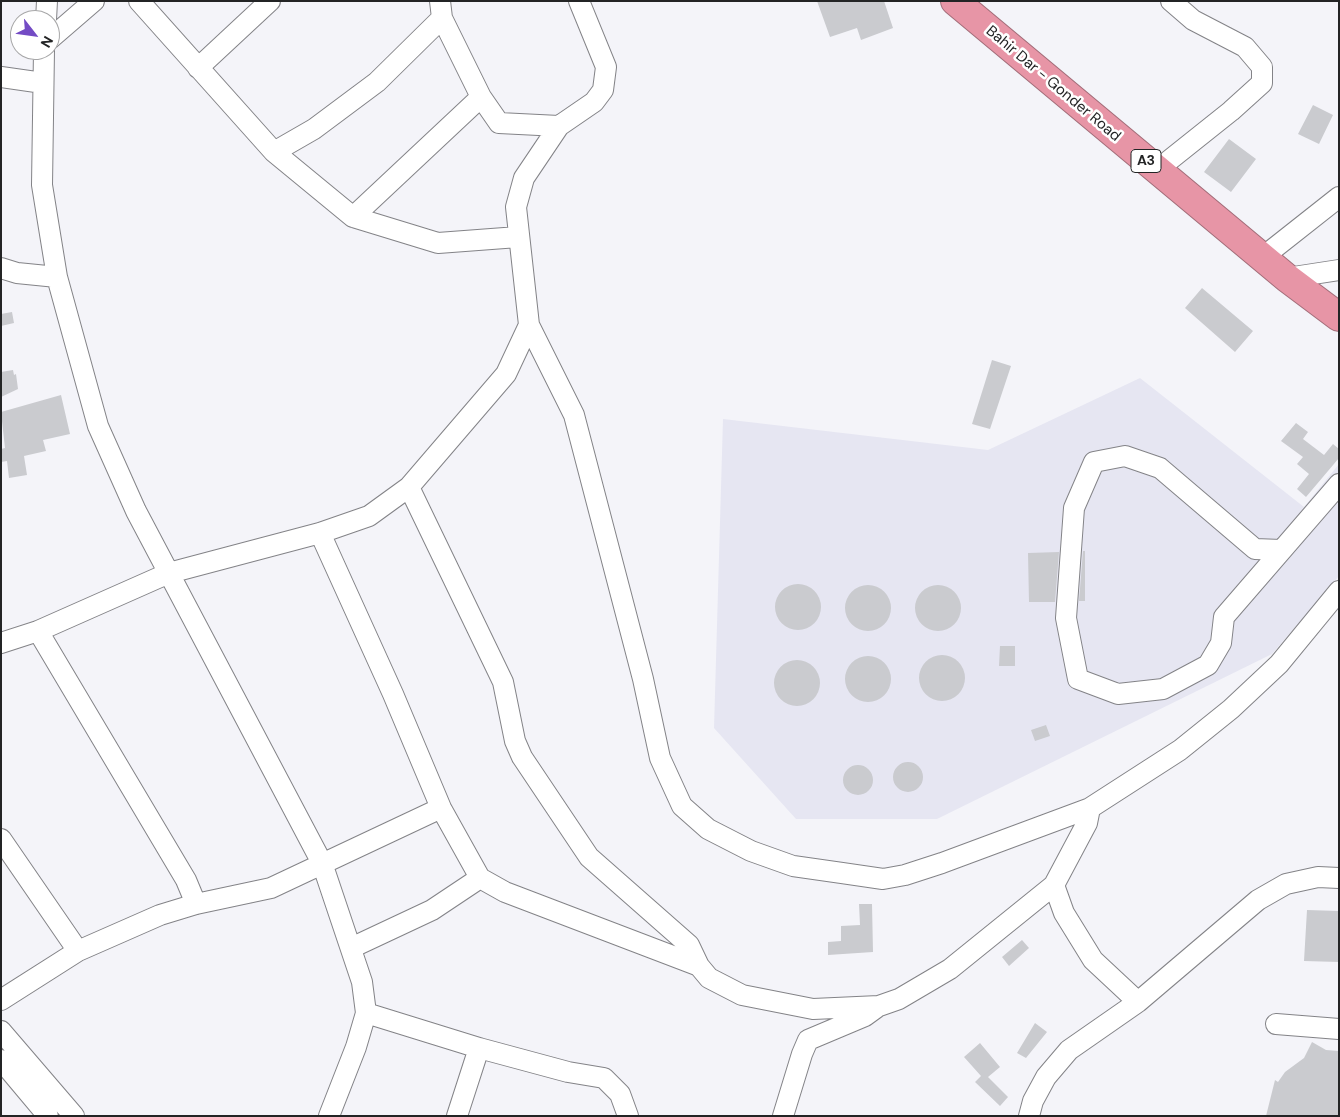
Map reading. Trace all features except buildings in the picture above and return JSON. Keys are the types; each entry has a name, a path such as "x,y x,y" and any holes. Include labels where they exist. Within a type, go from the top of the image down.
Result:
{"highway":[{"name":"Bahir Dar - Gonder Road","path":"955,1 1287,278 1339,317"}],"street":[{"path":"60,30 94,1"},
{"path":"139,1 274,152 353,217 438,243 518,237"},
{"path":"198,68 270,1"},
{"path":"579,1 606,67 603,90 594,102 559,126 524,178 516,207 529,325 574,415 643,679 660,758 682,806 708,829 751,851 793,866 883,878 906,875 942,863 1090,808 1180,750 1231,709 1278,664 1339,591"},
{"path":"1157,170 1231,111 1262,83 1262,67 1245,47 1193,20 1171,1"},
{"path":"274,152 314,129 377,82 441,10 481,97 499,124 559,126"},
{"path":"44,60 42,185 57,277 98,426 136,511 322,863 362,982 366,1013 356,1047 329,1116"},
{"path":"1,77 43,83"},
{"path":"353,217 481,97"},
{"path":"1263,257 1339,197"},
{"path":"1,268 17,273 57,277"},
{"path":"1287,278 1339,270"},
{"path":"1,643 38,631 169,573 320,534 370,516 409,487 506,374 529,325"},
{"path":"1281,550 1255,549 1160,468 1125,456 1094,462 1074,508 1066,618 1078,679 1118,694 1163,689 1208,665 1221,643 1224,617 1339,484"},
{"path":"409,487 503,682 515,741 522,757 589,857 689,945 699,966 709,978 742,994 813,1009 879,1006"},
{"path":"320,534 393,694 441,808 480,878 505,892 699,966"},
{"path":"38,631 186,880 196,904"},
{"path":"1,1000 78,951 160,914 196,904 271,888 441,808"},
{"path":"784,1116 802,1054 808,1040 865,1016 879,1006 899,999 950,969 1054,886 1083,832 1090,808"},
{"path":"1,839 78,951"},
{"path":"351,948 432,910 480,878"},
{"path":"1028,1116 1033,1101 1046,1077 1069,1050 1138,1002 1258,900 1286,884 1318,878 1339,878"},
{"path":"1054,886 1064,913 1093,960 1138,1002"},
{"path":"366,1013 479,1048 568,1072 604,1078 620,1094 628,1116"},
{"path":"1276,1024 1339,1029"},
{"path":"4,1046 48,1116"},
{"path":"4,1046 74,1116"},
{"path":"457,1116 479,1048"}],"shaded area":[{"path":"1140,378 1304,507 1339,464 1339,576 1272,654 937,819 796,819 714,728 723,419 988,450"}]}
